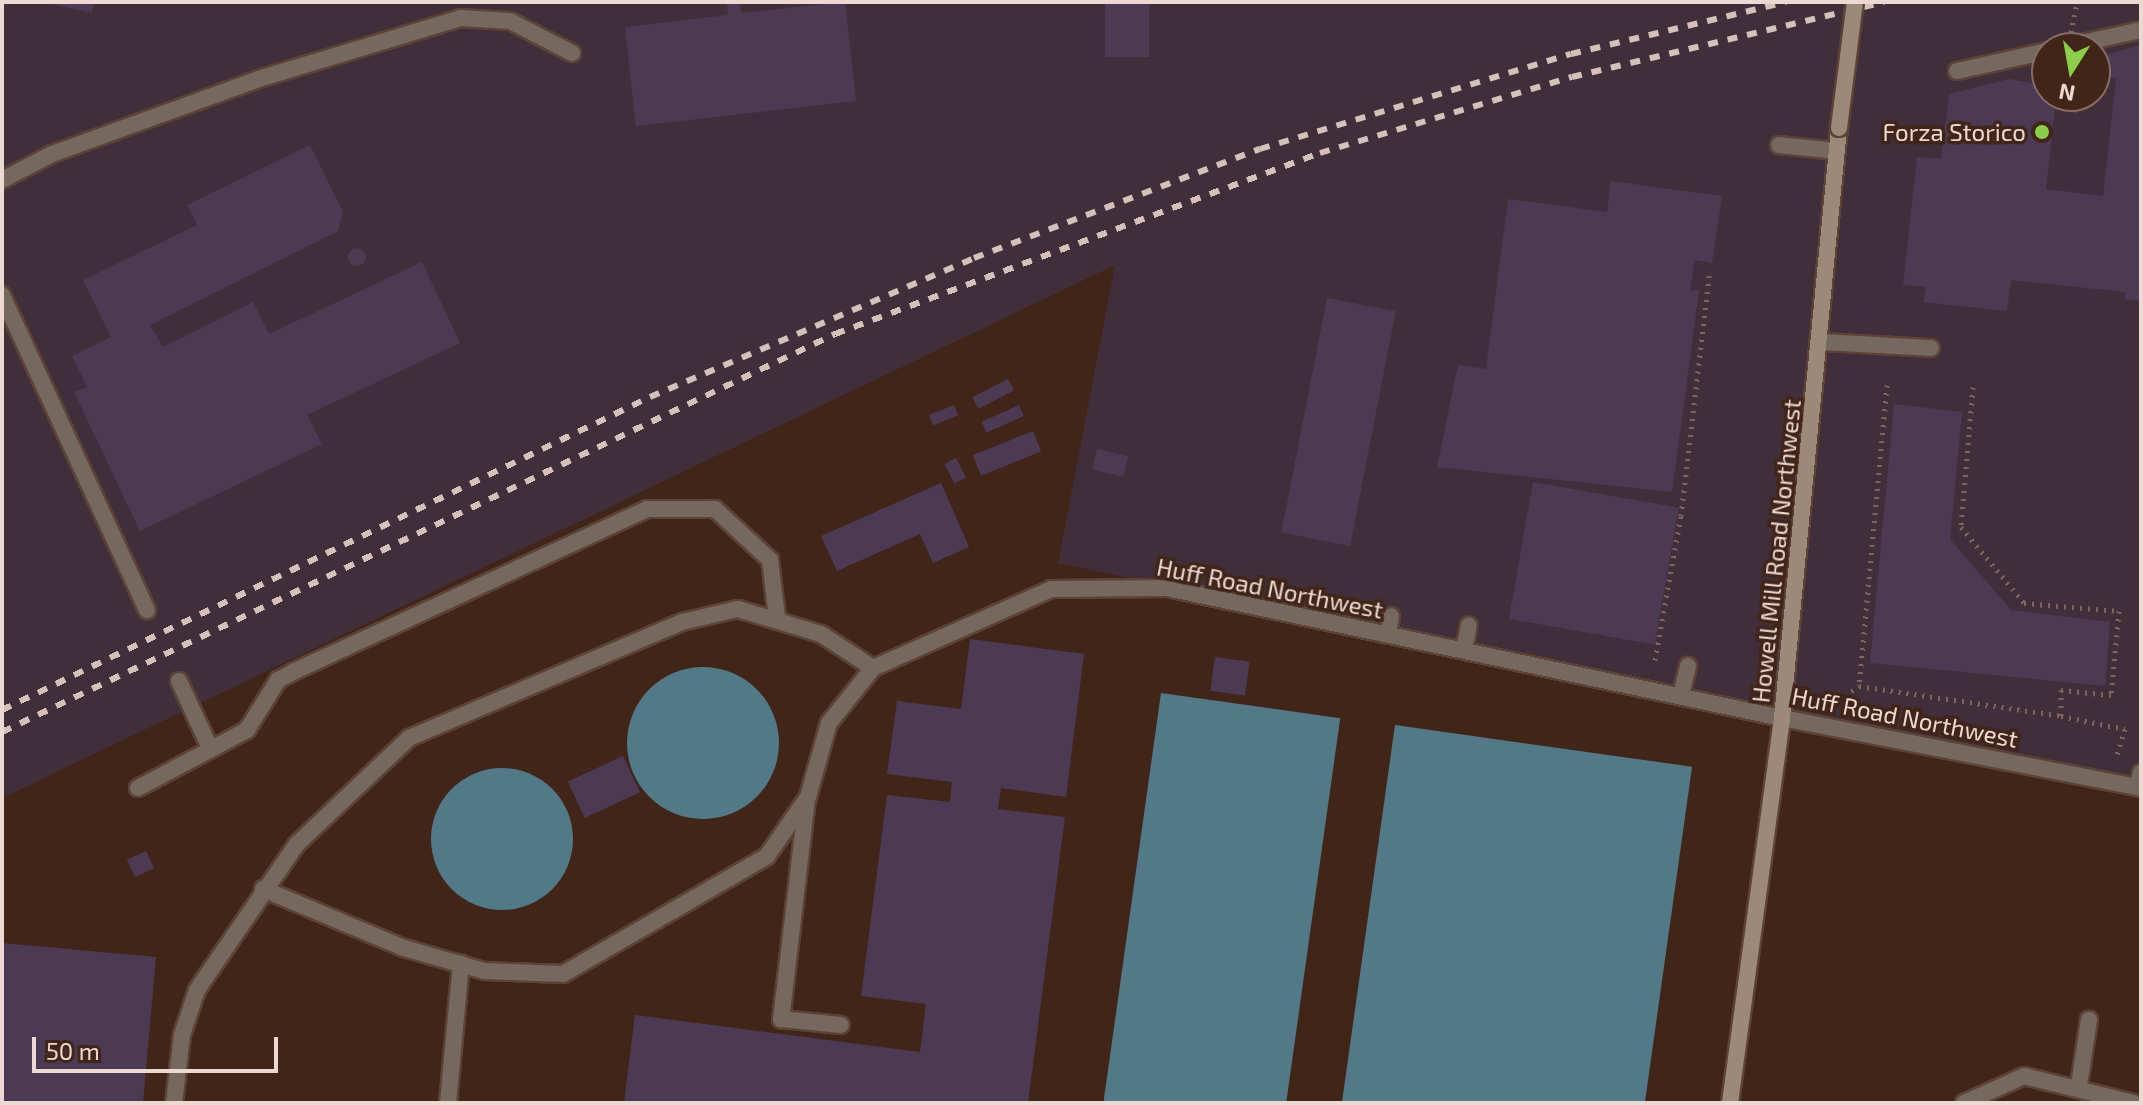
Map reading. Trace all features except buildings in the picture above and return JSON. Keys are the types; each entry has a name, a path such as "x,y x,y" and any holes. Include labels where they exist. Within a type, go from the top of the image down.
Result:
{"main road":[{"name":"Howell Mill Road Northwest","path":"1730,1103 1782,718 1821,342 1839,128 1855,2"}],"street":[{"path":"2,180 52,154 265,77 460,18 510,21 572,53"},
{"path":"2111,37 2141,30"},
{"path":"1957,71 2031,55"},
{"path":"1779,145 1837,151"},
{"path":"2,295 147,610"},
{"path":"1821,342 1931,348"},
{"path":"138,788 247,730 278,680 647,509 715,509 770,560 777,617"},
{"name":"Huff Road Northwest","path":"263,889 461,964 563,974 767,856 808,797 829,723 873,668 1051,589 1167,588 1782,718 2140,782"},
{"path":"174,1103 182,1035 197,990 263,889 297,844 409,738 682,622 738,609 777,617 821,634 873,668"},
{"path":"1388,635 1391,616"},
{"path":"1464,650 1469,625"},
{"path":"1681,696 1688,666"},
{"path":"179,681 210,748"},
{"path":"808,797 781,1019 841,1025"},
{"path":"448,1103 461,964"},
{"path":"2079,1085 2089,1020"},
{"path":"1964,1103 2024,1076 2079,1085 2134,1103"}],"path":[{"path":"2071,32 2077,2"},
{"path":"1655,660 1684,499 1709,276"},
{"path":"1859,686 1887,385"},
{"path":"1973,387 1961,527 2024,603 2119,611 2111,695 2061,690 2061,716"},
{"path":"1845,696 1859,686 2061,716 2125,729 2117,756"}],"shaded area":[{"path":"2,2 2141,2 2141,786 1058,563 1115,265 2,798"}],"water":[{"path":"703,667 732,673 757,689 773,714 779,743 773,772 757,797 732,813 703,819 674,813 649,797 633,772 627,743 633,714 649,689 674,673"},
{"path":"1161,693 1340,718 1286,1103 1103,1103"},
{"path":"1395,725 1692,767 1645,1103 1342,1102"},
{"path":"502,768 529,773 552,789 568,812 573,839 568,866 552,889 529,905 502,910 475,905 452,889 436,866 431,839 436,812 452,789 475,773"}],"railway":[{"path":"2,710 650,397 974,258 1260,149 1571,54 1786,2"},
{"path":"2,732 835,334 1320,153 1572,77 1884,2"}],"place":[{"name":"Forza Storico","path":"2042,132"}]}
